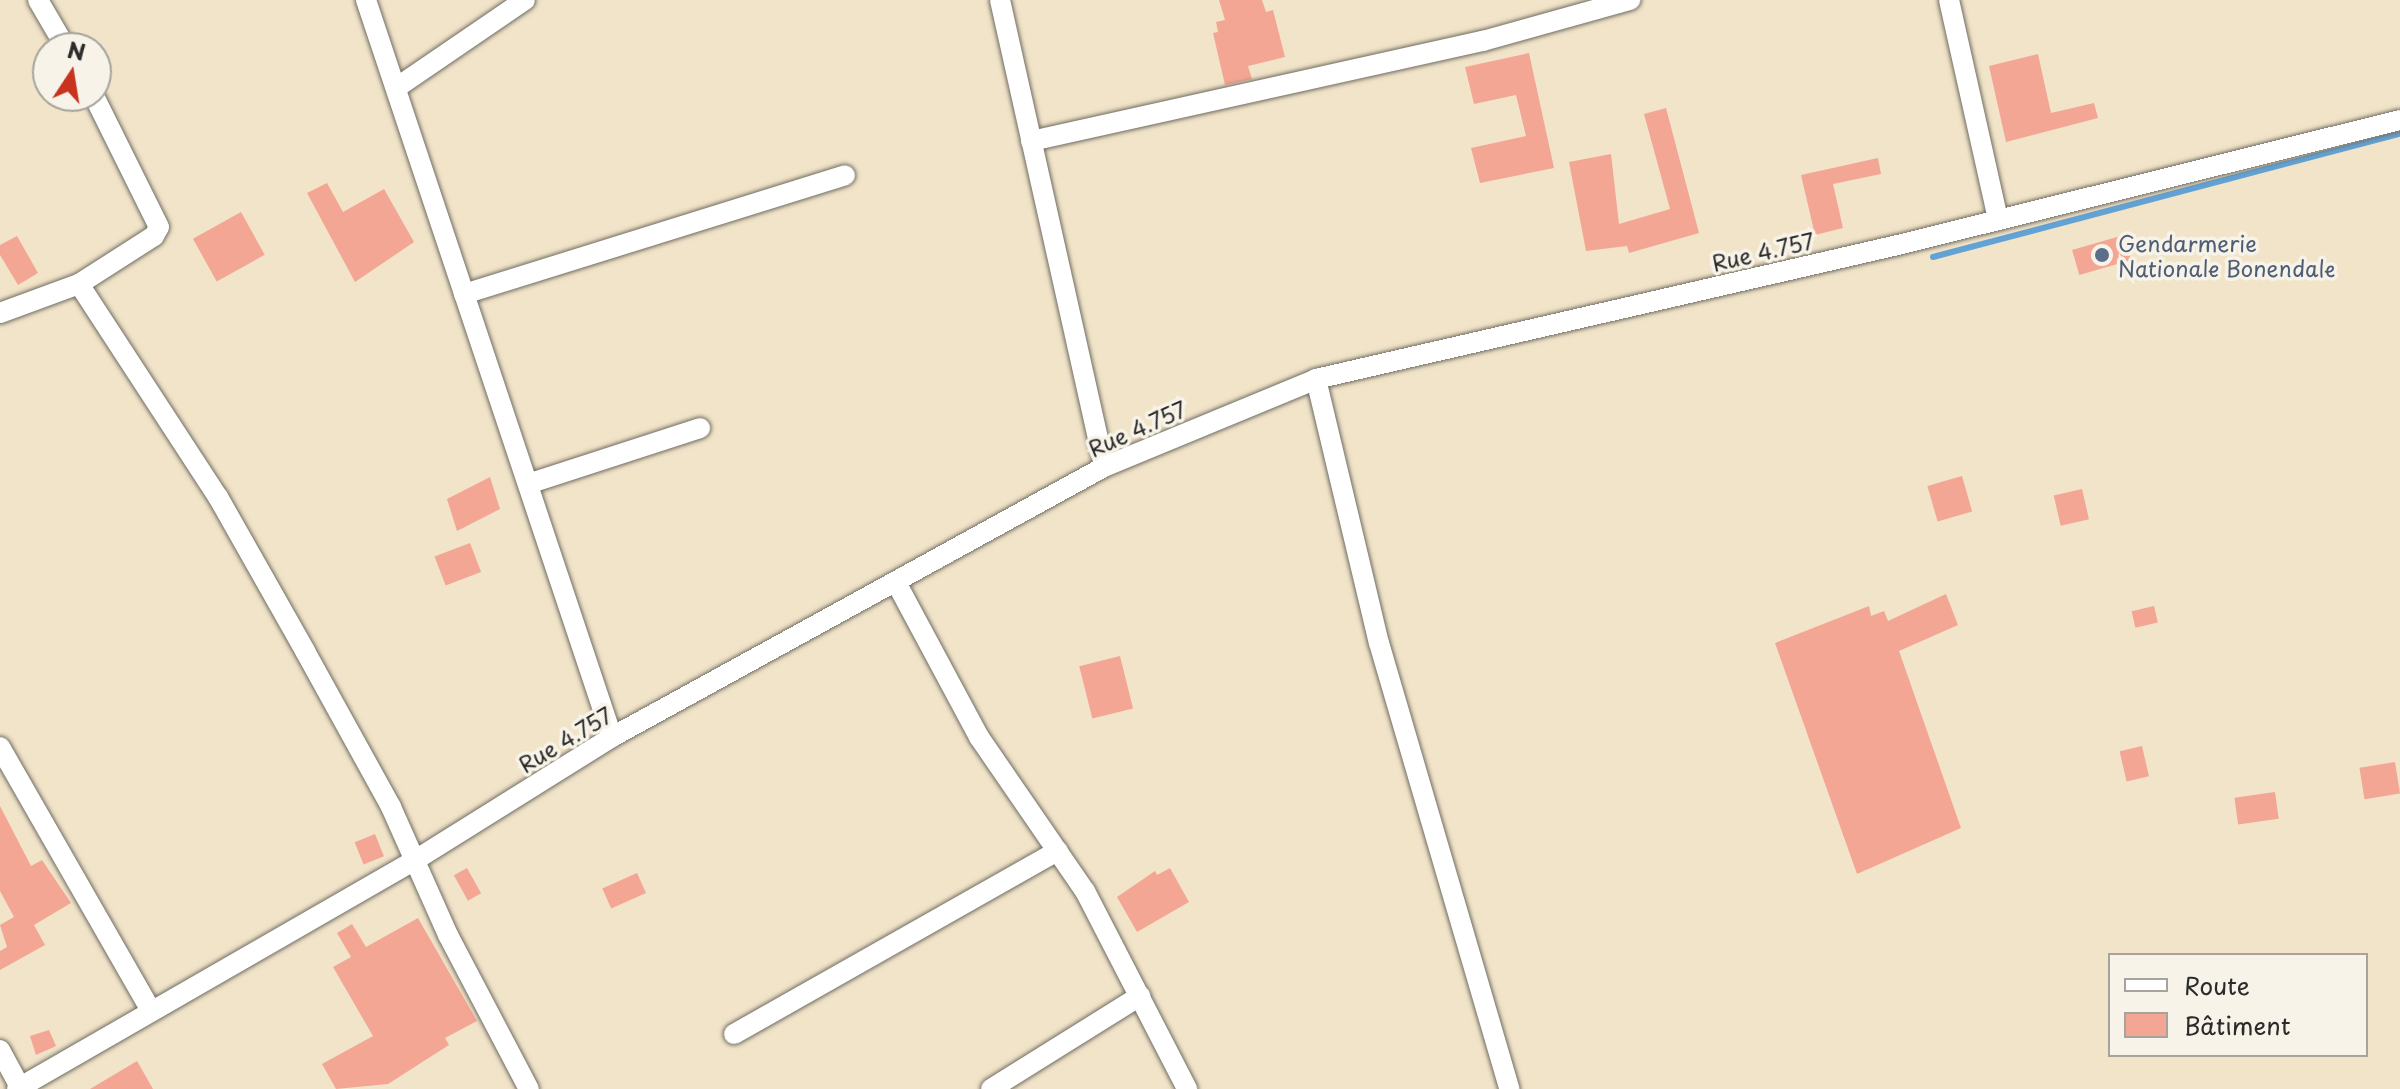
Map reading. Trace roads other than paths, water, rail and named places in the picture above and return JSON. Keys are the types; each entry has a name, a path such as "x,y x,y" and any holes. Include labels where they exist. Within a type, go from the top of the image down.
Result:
{"street":[{"path":"38,0 57,32"},
{"path":"366,0 612,737"},
{"path":"396,88 525,0"},
{"path":"1000,0 1104,467"},
{"path":"1031,141 1483,41 1630,0"},
{"path":"1949,0 1998,220"},
{"path":"0,313 79,284 154,236 159,227 102,112"},
{"name":"Rue 4.757","path":"18,1088 417,859 612,737 897,584 1104,467 1316,379 1998,220 2400,120"},
{"path":"464,294 845,175"},
{"path":"79,284 218,497 417,859 448,935 529,1089"},
{"path":"1316,379 1379,643 1509,1089"},
{"path":"528,484 700,428"},
{"path":"897,584 979,737 1058,851 1140,996 1187,1089"},
{"path":"0,747 151,1011"},
{"path":"734,1034 1058,851"},
{"path":"991,1089 1140,996"},
{"path":"0,1050 18,1088"}],"waterway":[{"path":"1933,257 2400,134"}],"place":[{"name":"Gendarmerie Nationale Bonendale","path":"2102,255"}]}
